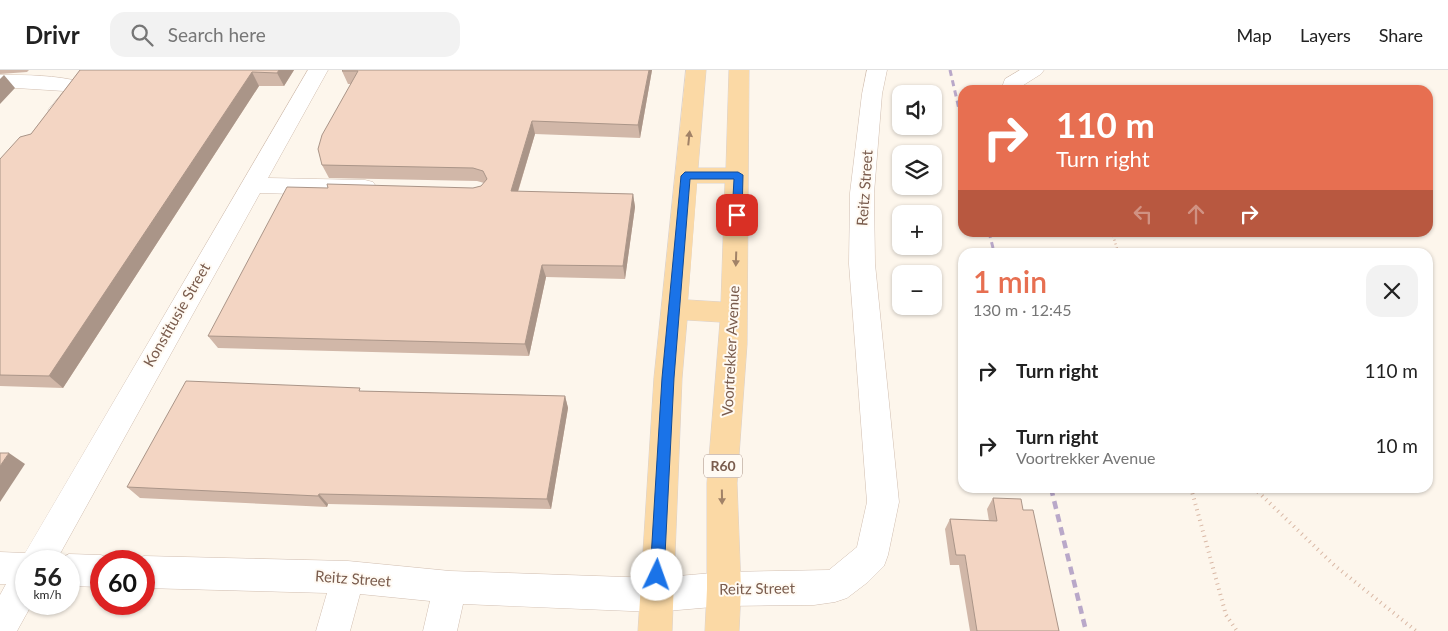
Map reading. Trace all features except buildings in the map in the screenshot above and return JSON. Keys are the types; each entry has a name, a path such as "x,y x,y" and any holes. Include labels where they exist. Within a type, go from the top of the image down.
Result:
{"main road":[{"path":"655,631 655,595 674,309 696,70"},
{"name":"Voortrekker Avenue","path":"722,631 724,589 722,482 734,313 739,70"},
{"path":"685,176 738,175"},
{"path":"674,309 734,313"}],"street":[{"name":"Konstitusie Street","path":"44,550 318,70"},
{"name":"Reitz Street","path":"155,572 348,577 450,587 655,595 724,589 834,586 856,571 872,554 883,502 862,264 862,202 872,94 878,70"},
{"path":"1012,85 1034,70"},
{"path":"0,81 49,82 76,86 76,90 46,127"},
{"path":"251,186 388,189"},
{"path":"0,568 15,568"},
{"path":"333,631 348,577"},
{"path":"440,631 450,587"},
{"path":"0,628 15,601"}],"path":[{"path":"1192,493 1226,616 1237,631"},
{"path":"1259,493 1334,565 1416,631"}],"railway":[{"path":"950,70 958,105"},
{"path":"990,237 993,248"},
{"path":"1052,493 1086,631"}],"route":[{"path":"657,575 668,378 685,176 738,175 737,215"}]}
